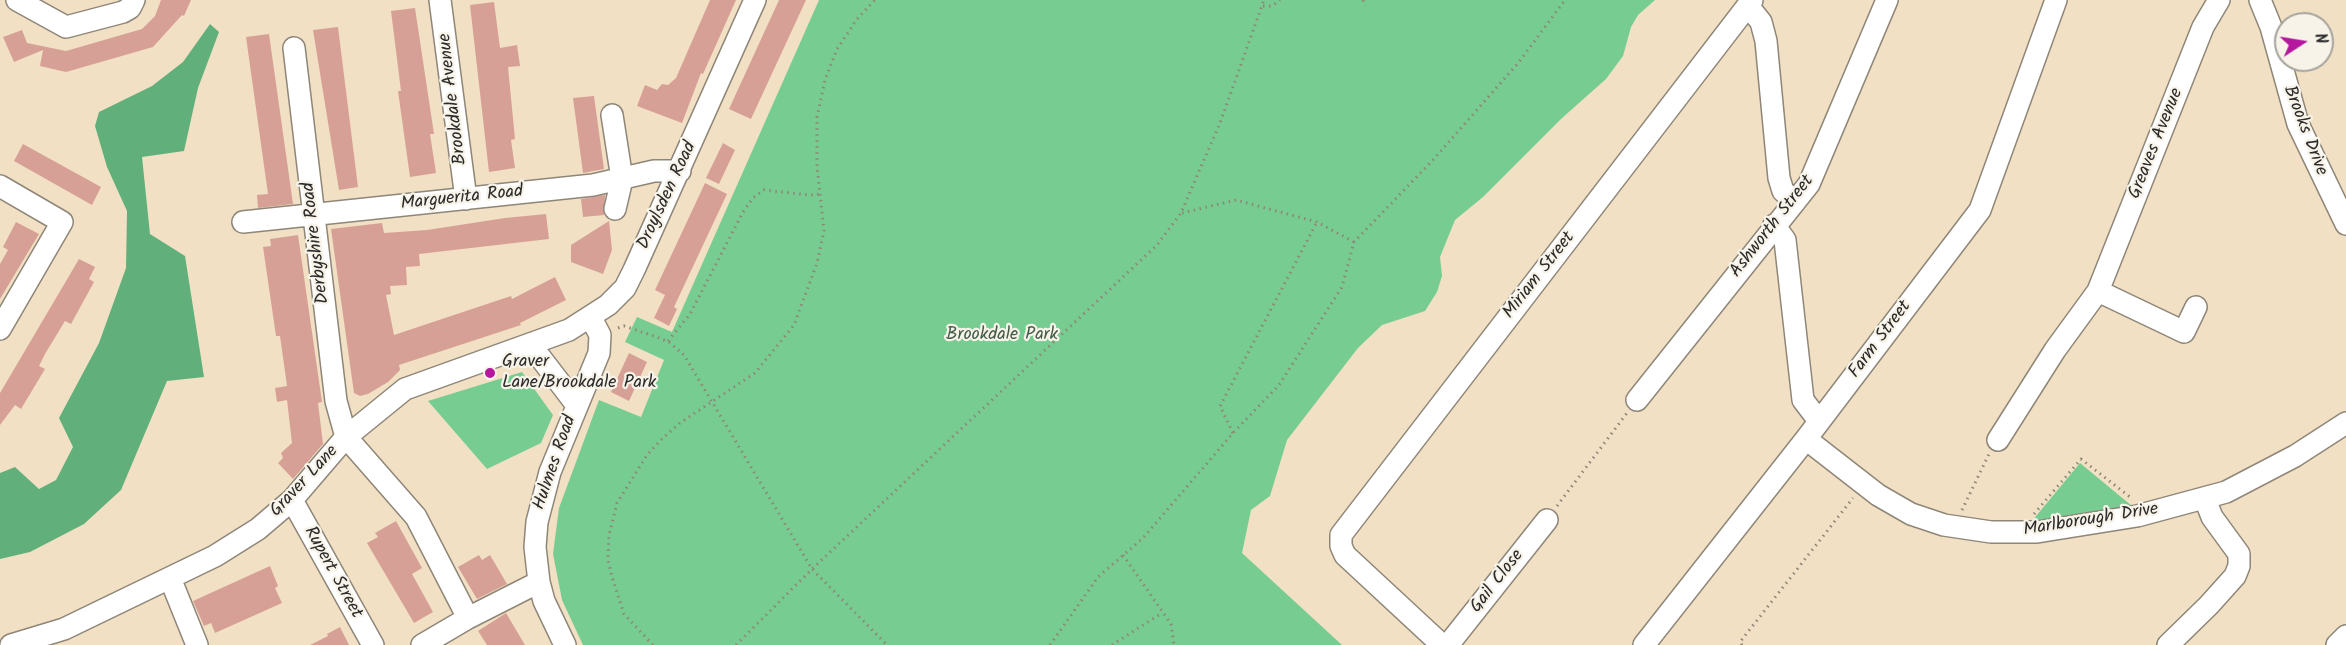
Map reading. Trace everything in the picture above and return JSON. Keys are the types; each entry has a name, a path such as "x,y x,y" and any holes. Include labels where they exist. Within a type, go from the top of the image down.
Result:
{"street":[{"path":"17,0 66,27 123,12 130,8 134,0"},
{"name":"Brookdale Avenue","path":"440,0 466,199"},
{"name":"Droylsden Road","path":"530,344 569,330 596,327 625,288 680,171 755,0"},
{"name":"Ashworth Street","path":"1637,400 1816,174 1887,0"},
{"name":"Farm Street","path":"1644,645 1806,439 1980,210 2056,0"},
{"name":"Greaves Avenue","path":"1998,440 2055,350 2098,291 2204,27 2219,0"},
{"name":"Brooks Drive","path":"2260,0 2271,27 2298,124 2346,224"},
{"path":"1751,4 1761,22 1766,41 1779,178 1786,194 1795,202"},
{"name":"Miriam Street","path":"1442,645 1345,555 1341,546 1341,535 1751,4"},
{"name":"Derbyshire Road","path":"294,48 336,401 346,437"},
{"path":"612,116 622,179 615,209"},
{"name":"Marguerita Road","path":"243,222 593,185 654,171 680,171"},
{"path":"0,186 62,222 0,329"},
{"path":"1774,225 1785,240 1798,379 1803,400 1819,422"},
{"path":"2098,291 2184,332 2196,307"},
{"name":"Hulmes Road","path":"565,645 544,601 539,582 535,547 537,522 550,472 599,352 596,327"},
{"path":"530,344 576,404"},
{"name":"Graver Lane","path":"11,645 66,637 170,578 215,556 258,529 292,500 346,437 405,389 530,344"},
{"name":"Marlborough Drive","path":"1806,439 1864,484 1911,514 1953,526 2037,532 2150,513 2205,500 2246,484 2346,423"},
{"path":"346,437 416,517 468,618"},
{"name":"Rupert Street","path":"292,500 373,645"},
{"path":"2168,645 2209,605 2235,576 2240,566 2238,555 2212,517 2205,500"},
{"name":"Gail Close","path":"1448,645 1547,520"},
{"path":"170,578 197,645"},
{"path":"422,645 468,618 539,582"},
{"path":"2337,645 2346,636"}],"path":[{"path":"653,645 624,614 617,595 608,559 613,516 617,503 647,455 680,423 755,373 794,325 817,263 824,231 817,166 817,117 825,80 837,49 857,19 875,0"},
{"path":"736,645 812,569 1157,245 1180,213 1220,123 1264,0"},
{"path":"1263,6 1272,6 1280,0"},
{"path":"1363,0 1365,6"},
{"path":"1050,645 1098,577 1143,538 1233,433 1279,385 1342,287 1354,242 1432,161 1505,78 1565,0"},
{"path":"668,341 690,314 742,212 753,198 764,190 809,195 821,194"},
{"path":"1180,213 1236,200 1317,222 1354,242"},
{"path":"1233,433 1220,406 1317,222"},
{"path":"596,327 624,326 668,341 684,355 812,569 887,645"},
{"path":"1547,520 1637,400"},
{"path":"1953,526 1998,440"},
{"path":"2018,532 2081,459 2150,513"},
{"path":"1742,645 1740,642 1864,484"},
{"path":"1123,555 1171,624 1174,645"},
{"path":"1112,645 1162,612"}],"green space":[{"name":"Brookdale Park","path":"819,0 1655,0 1638,15 1631,27 1623,56 1606,79 1561,119 1483,197 1455,220 1440,257 1442,276 1437,292 1425,311 1382,325 1358,348 1287,440 1270,496 1251,510 1242,553 1342,645 583,645 562,600 553,554 559,508 599,400 641,417 664,360 625,342 637,317 672,332"},
{"path":"210,24 219,32 198,88 184,151 142,157 150,234 185,256 204,377 167,381 121,490 84,524 30,552 0,559 0,473 15,467 39,489 56,480 73,447 59,418 99,343 126,268 127,211 107,167 95,126 99,112 152,86 183,62"},
{"path":"522,372 553,415 541,443 487,469 428,401"},
{"path":"2080,463 2132,506 2032,521"}],"building":[{"path":"161,0 191,0 184,16 182,15 153,47 66,72 40,66 43,50 14,62 3,37 22,30 27,43 66,51 142,29 155,16"},
{"path":"710,0 736,0 703,74 701,73 682,123 637,106 645,85 657,90 662,84 668,85 676,78"},
{"path":"779,0 806,0 751,119 729,109"},
{"path":"494,2 500,48 517,45 520,66 508,67 515,139 511,140 515,168 489,172 470,5"},
{"path":"415,8 434,134 430,134 436,173 410,177 398,91 401,91 391,11"},
{"path":"338,27 358,187 339,190 313,30"},
{"path":"269,34 293,204 258,208 257,195 268,194 246,37"},
{"path":"594,96 604,169 583,173 573,98"},
{"path":"723,143 735,150 719,184 706,178"},
{"path":"23,144 101,187 92,205 14,161"},
{"path":"705,183 727,194 674,307 677,309 669,326 654,318 665,295 655,290"},
{"path":"605,195 604,215 583,217 581,199"},
{"path":"546,214 549,239 419,254 420,266 406,267 407,285 390,286 391,294 386,295 394,335 511,296 512,299 555,277 566,300 520,323 521,325 399,365 400,370 388,382 368,394 360,396 354,393 331,229 382,223 384,233 427,230"},
{"path":"609,221 612,250 603,274 571,262 571,245"},
{"path":"16,222 39,234 0,299 0,264 8,250 3,247"},
{"path":"298,235 322,402 318,403 323,444 293,479 278,463 283,458 281,453 292,443 287,400 277,402 275,388 287,386 280,336 276,336 263,247 271,246 270,239"},
{"path":"79,259 95,267 89,279 94,282 71,324 65,321 45,354 39,366 45,369 21,409 15,405 0,425 0,393"},
{"path":"629,353 647,362 629,401 611,392"},
{"path":"396,521 422,568 412,574 433,612 414,623 367,543 378,537 375,533"},
{"path":"479,555 482,560 490,555 507,584 477,599 458,567"},
{"path":"270,566 278,586 275,588 282,603 215,633 211,623 204,626 193,601"},
{"path":"506,613 525,645 487,645 478,631"},
{"path":"340,627 349,645 310,645 328,636 327,634"}],"place":[{"name":"Graver Lane/Brookdale Park","path":"490,373"}]}
